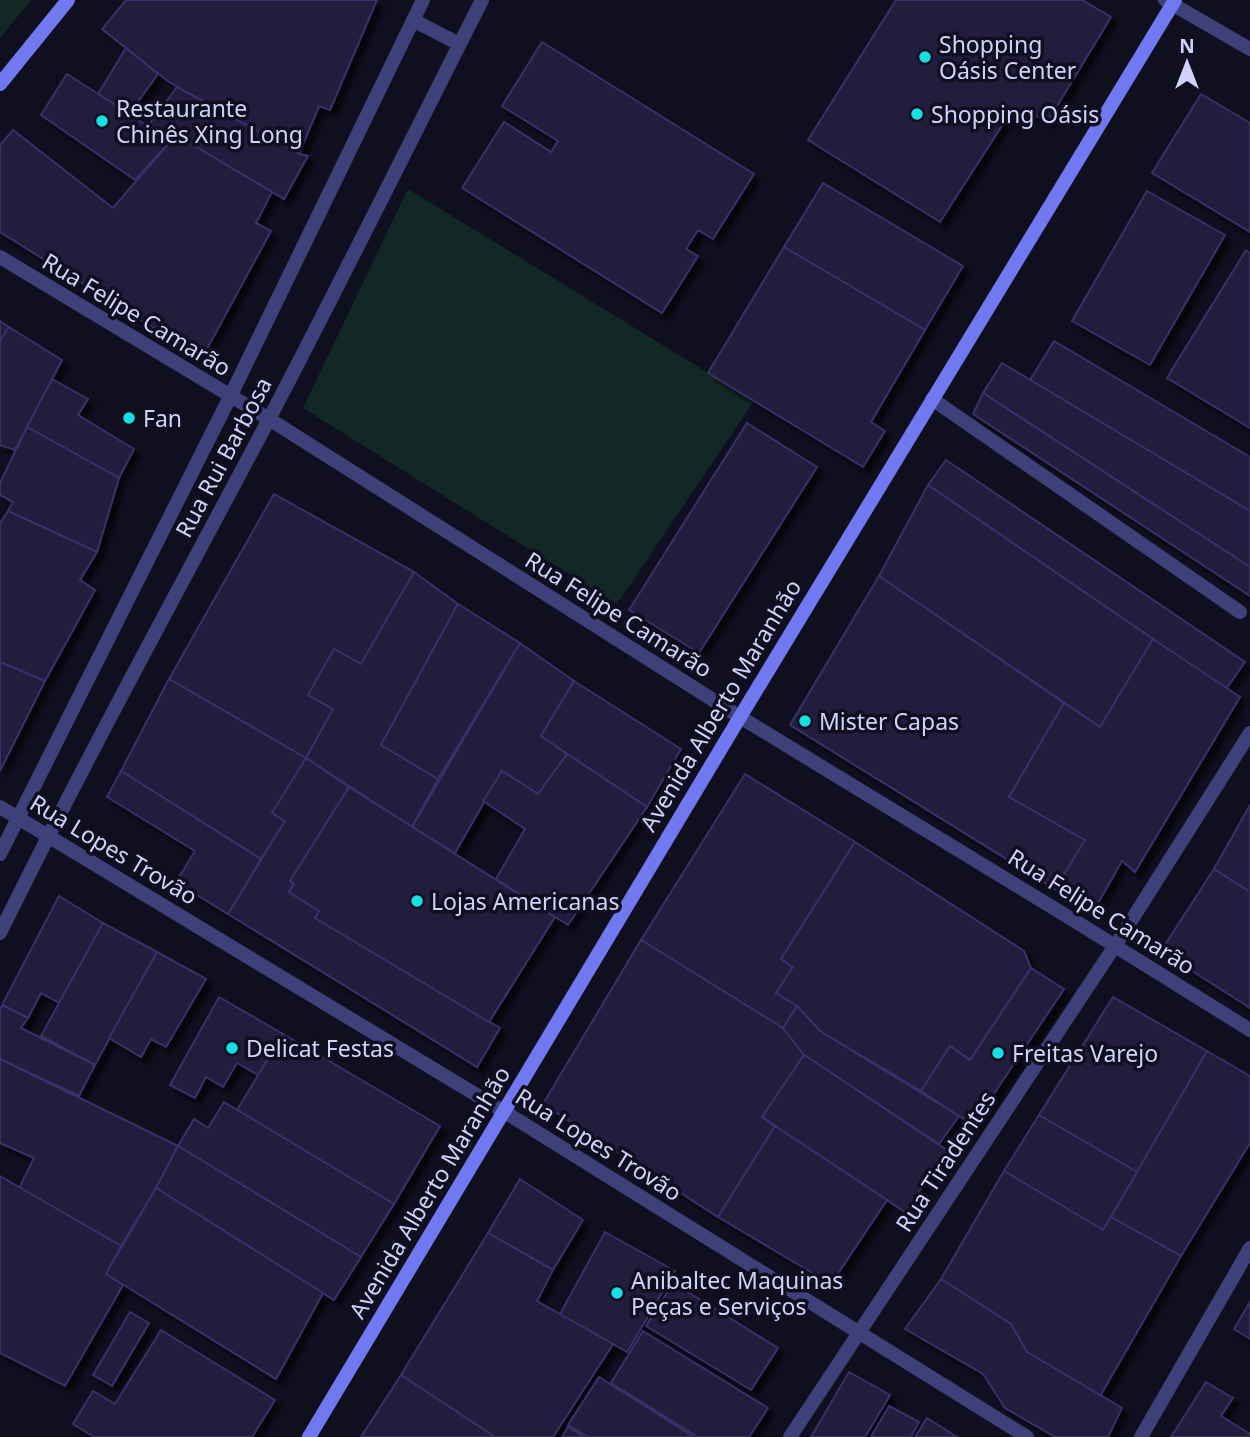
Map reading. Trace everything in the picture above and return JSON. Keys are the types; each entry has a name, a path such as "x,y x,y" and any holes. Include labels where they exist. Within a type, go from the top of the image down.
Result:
{"main road":[{"path":"0,85 68,0"},
{"name":"Avenida Alberto Maranhão","path":"309,1437 1171,1"}],"street":[{"name":"Rua Rui Barbosa","path":"0,854 230,397 423,0"},
{"name":"Rua Rui Barbosa","path":"0,933 48,835 269,419 482,0"},
{"path":"1171,1 1250,49"},
{"path":"412,20 460,44"},
{"name":"Rua Felipe Camarão","path":"0,257 269,419 740,717 1250,1030"},
{"path":"932,399 1240,612"},
{"name":"Rua Tiradentes","path":"790,1437 1115,945 1250,733"},
{"name":"Rua Lopes Trovão","path":"0,807 503,1111 1027,1437"},
{"path":"1141,1437 1250,1248"}],"green space":[{"path":"0,0 31,0 0,38"},
{"path":"408,189 754,401 617,604 303,408"}],"building":[{"path":"126,0 377,0 330,110 319,106 299,154 169,82 102,29"},
{"name":"Shopping Oásis","path":"896,0 1082,0 1111,17 1048,121 1014,107 940,222 808,140"},
{"path":"542,42 754,174 713,239 698,230 686,249 698,256 662,313 462,188 504,122 551,152 558,141 502,106"},
{"path":"126,48 158,74 129,114 98,94"},
{"path":"67,74 148,126 177,87 299,154 308,156 284,199 176,135 135,180 41,115"},
{"path":"1201,94 1250,123 1250,232 1152,173"},
{"path":"13,130 113,208 176,135 272,192 256,223 271,231 202,358 0,232 0,145"},
{"path":"823,183 963,266 925,330 784,247"},
{"path":"1147,191 1225,235 1150,365 1072,321"},
{"path":"784,247 925,330 871,422 885,431 863,467 708,373"},
{"path":"1246,250 1250,253 1250,428 1167,378"},
{"path":"0,321 9,327 0,341"},
{"path":"9,327 62,360 15,450 0,445 0,341"},
{"path":"1054,341 1250,457 1250,511 1030,380"},
{"path":"1002,363 1250,511 1250,567 983,393"},
{"path":"52,379 88,399 78,415 134,449 119,478 27,427"},
{"path":"983,393 1250,567 1250,596 973,414"},
{"path":"747,423 817,467 699,653 629,610"},
{"path":"27,427 119,478 97,552 8,511 13,502 0,495 0,483"},
{"path":"946,460 1245,662 1226,689 928,485"},
{"path":"928,485 1153,639 1100,727 879,576"},
{"path":"274,494 414,572 361,664 334,649 308,695 333,709 306,758 169,679"},
{"path":"8,511 97,552 80,580 95,590 45,681 0,662 0,523"},
{"path":"414,572 458,604 381,745 438,779 412,827 306,758 333,709 308,695 334,649 361,664"},
{"path":"879,576 1064,703 1009,797 1085,840 1055,889 790,725"},
{"path":"458,604 520,643 438,779 381,745"},
{"path":"1153,639 1240,697 1135,872 1122,861 1093,912 1055,889 1085,840 1009,797 1064,703 1100,727"},
{"path":"520,643 574,681 541,736 567,754 538,794 502,771 455,853 412,827"},
{"path":"0,662 45,681 0,771"},
{"path":"169,679 306,758 272,813 285,821 261,859 121,771"},
{"path":"574,681 681,749 647,807 541,736"},
{"path":"567,754 647,807 568,925 496,879 525,829 483,801 502,771 538,794"},
{"path":"306,758 349,787 290,881 294,884 289,892 319,911 315,918 500,1028 477,1067 228,914 285,821 272,813"},
{"path":"121,771 261,859 228,914 176,882 195,851 107,797"},
{"path":"745,774 855,842 781,959 793,967 776,993 797,1006 783,1028 641,940"},
{"name":"Lojas Americanas","path":"349,787 555,917 489,1022 315,918 319,911 289,892 294,884 290,881"},
{"path":"1250,805 1250,892 1214,869"},
{"path":"855,842 1024,951 1031,968 970,1060 950,1046 921,1091 820,1031 797,1006 776,993 793,967 781,959"},
{"path":"1214,869 1250,892 1250,1008 1161,951"},
{"path":"59,896 103,923 59,1003 41,993 28,1018 2,1005"},
{"path":"103,923 157,952 95,1065 41,1036"},
{"path":"641,940 783,1028 804,1055 762,1117 775,1126 718,1217 543,1104"},
{"path":"157,952 206,979 166,1047 151,1039 141,1057 109,1038"},
{"name":"Freitas Varejo","path":"1031,968 1064,989 973,1125 921,1091 950,1046 970,1060"},
{"name":"Delicat Festas","path":"219,997 283,1034 258,1075 237,1063 223,1087 206,1077 195,1098 170,1085"},
{"path":"1113,997 1207,1051 1137,1172 1039,1115"},
{"path":"2,1005 28,1018 21,1028 95,1065 79,1096 0,1059"},
{"path":"797,1006 820,1031 959,1116 939,1144 804,1055 783,1028"},
{"path":"283,1034 440,1126 394,1204 237,1110"},
{"path":"1207,1051 1250,1076 1250,1143 1181,1256 1111,1217"},
{"path":"804,1055 947,1150 905,1212 762,1117"},
{"path":"0,1059 178,1146 121,1246 19,1188 34,1158 0,1143"},
{"path":"224,1102 394,1204 361,1257 178,1146 194,1119 208,1128"},
{"path":"1039,1115 1137,1172 1103,1230 1004,1171"},
{"path":"775,1126 887,1200 831,1284 718,1217"},
{"path":"178,1146 361,1257 334,1300 156,1188"},
{"path":"1004,1171 1103,1230 1111,1217 1181,1256 1100,1396 1027,1352 1011,1324 941,1279"},
{"path":"0,1176 121,1246 106,1274 123,1285 65,1386 0,1353"},
{"path":"520,1179 583,1220 553,1270 488,1233"},
{"path":"156,1188 323,1293 276,1379 106,1274"},
{"name":"Anibaltec Maquinas Peças e Serviços","path":"605,1232 675,1271 627,1352 560,1314"},
{"path":"488,1233 553,1270 537,1301 613,1344 553,1437 495,1437 401,1375"},
{"path":"941,1279 1011,1324 1027,1352 1122,1408 1108,1437 1055,1437 1005,1408 983,1374 905,1329"},
{"path":"673,1283 778,1348 751,1390 646,1326"},
{"path":"1250,1302 1250,1339 1234,1329"},
{"path":"130,1312 149,1323 112,1386 93,1375"},
{"path":"161,1330 275,1400 252,1437 94,1437 73,1424 93,1391 115,1404"},
{"path":"643,1331 768,1408 749,1437 698,1437 611,1383"},
{"path":"849,1372 890,1395 865,1437 811,1437"},
{"path":"401,1375 495,1437 361,1437"},
{"path":"599,1377 694,1437 588,1437 568,1425"},
{"path":"1206,1382 1233,1398 1221,1416 1250,1434 1250,1437 1171,1437"},
{"path":"889,1406 919,1422 911,1437 871,1437"},
{"path":"927,1418 957,1437 915,1437"},
{"path":"568,1427 584,1437 562,1437"}],"place":[{"name":"Shopping Oásis Center","path":"925,57"},
{"name":"Shopping Oásis","path":"917,114"},
{"name":"Restaurante Chinês Xing Long","path":"102,121"},
{"name":"Fan","path":"129,418"},
{"name":"Mister Capas","path":"805,721"},
{"name":"Lojas Americanas","path":"417,901"},
{"name":"Delicat Festas","path":"232,1048"},
{"name":"Freitas Varejo","path":"998,1053"},
{"name":"Anibaltec Maquinas Peças e Serviços","path":"617,1293"}]}
